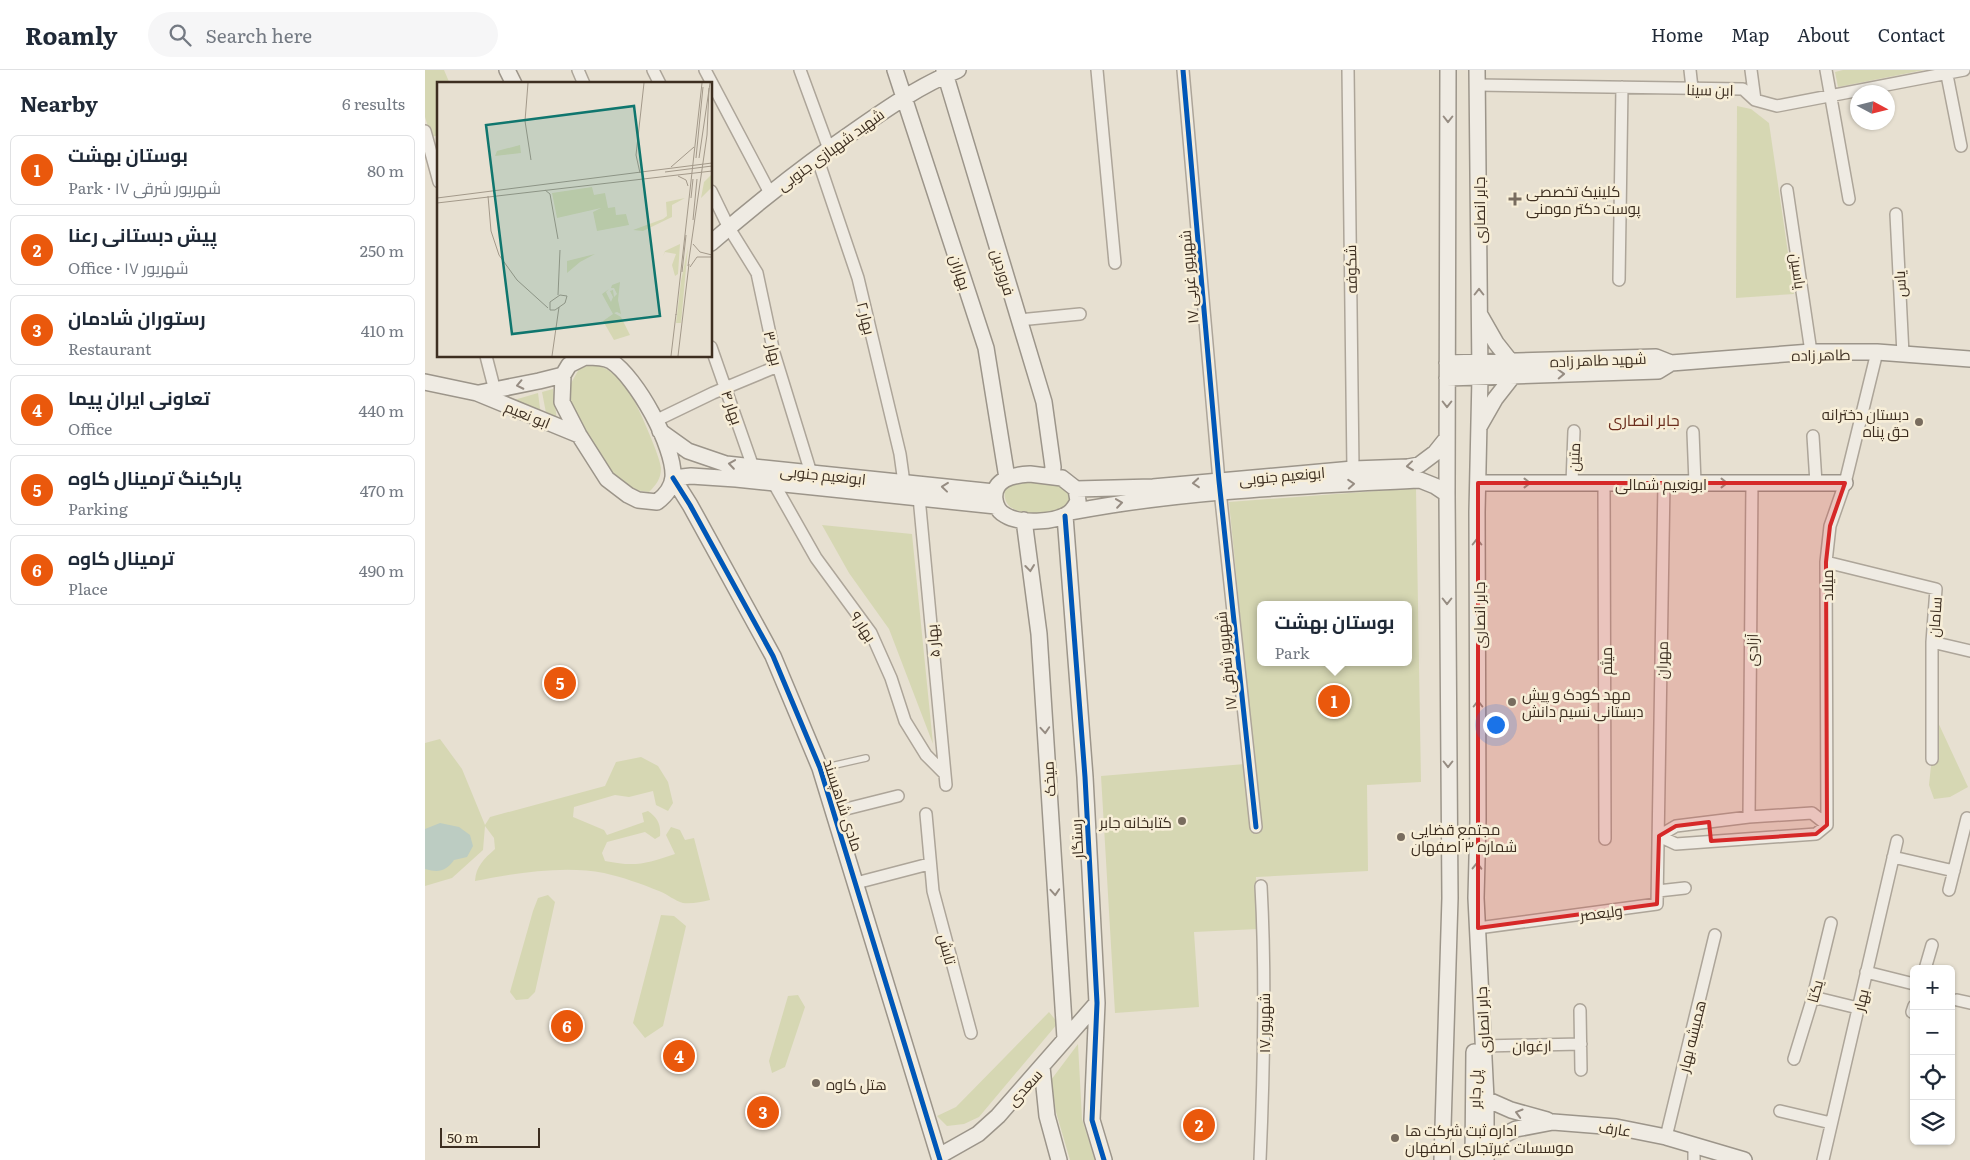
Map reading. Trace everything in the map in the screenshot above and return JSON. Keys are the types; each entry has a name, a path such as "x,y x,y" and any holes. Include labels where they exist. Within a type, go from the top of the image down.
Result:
{"main road":[{"path":"507,70 513,82"},
{"name":"بهاران","path":"895,70 986,348 1007,478"},
{"name":"جابر انصاری","path":"1442,1160 1450,898 1447,494 1448,70"},
{"name":"شهید شهبازی جنوبی","path":"713,240 770,193 823,153 903,97 949,72"},
{"name":"فروردین","path":"949,72 1043,402 1053,467 1052,477"},
{"name":"جابر انصاری","path":"1477,77 1480,370 1476,898 1486,1160"},
{"path":"1479,314 1512,369 1479,427"},
{"name":"طاهر زاده","path":"1671,363 1811,352 1877,352 1970,359"},
{"path":"580,358 609,360 625,372 643,397 670,455 673,478 667,493 657,502 638,500 624,493 607,479 579,435 562,402 563,374 569,366 580,358"},
{"path":"622,358 625,372"},
{"name":"شهید طاهر زاده","path":"1447,370 1657,371 1671,363"},
{"name":"ابو نعیم","path":"477,393 495,391 563,374"},
{"name":"ابو نعیم","path":"425,382 477,393 579,435"},
{"name":"ابونعیم جنوبی","path":"657,426 688,451 726,464 904,483 995,499"},
{"name":"ابونعیم جنوبی","path":"1068,514 1117,503 1219,487 1353,469 1419,465 1435,453 1447,438"},
{"path":"1030,474 1052,477 1062,478 1076,489 1078,501 1068,514 1060,518 1034,522 1005,516 995,499 1001,481 1007,478 1015,475 1030,474"},
{"name":"ابونعیم جنوبی","path":"673,478 712,477 919,497 995,499"},
{"name":"مادی شاهپسند","path":"673,478 690,505 773,656 820,768 939,1158"},
{"name":"ابونعیم جنوبی","path":"1076,489 1219,487 1420,480 1435,486 1447,494"},
{"name":"ابونعیم شمالی","path":"1478,482 1845,483"},
{"name":"رستگار","path":"1068,514 1097,1003 1092,1120 1104,1160"},
{"name":"میخک","path":"1024,520 1039,634 1065,1038"},
{"name":"پل جابر","path":"1450,898 1452,1160"},
{"name":"پل جابر","path":"1473,1160 1476,898"},
{"name":"سعدی","path":"939,1158 978,1134 998,1116 1097,1003"},
{"path":"1042,1067 1047,1116 1059,1160"},
{"path":"1485,1099 1511,1110 1553,1122"},
{"name":"عارف","path":"1486,1144 1515,1129 1553,1122 1616,1127 1666,1137 1694,1153 1744,1160"}],"street":[{"path":"578,70 583,82"},
{"path":"653,70 659,82"},
{"path":"705,70 711,82"},
{"name":"بهار ۲","path":"800,70 858,278 900,454 904,483"},
{"path":"1097,70 1115,263"},
{"name":"۱۷ شهریور غربی","path":"1183,70 1219,487"},
{"name":"شکوفه","path":"1348,70 1353,469"},
{"path":"1690,70 1692,88"},
{"path":"1751,70 1755,100"},
{"path":"1826,70 1849,200"},
{"name":"ابن سینا","path":"1477,77 1622,87 1743,89 1755,100 1777,106 1964,70"},
{"path":"1947,72 1961,146"},
{"path":"713,85 770,193"},
{"path":"1619,280 1622,87"},
{"path":"425,131 437,175"},
{"name":"یاسین","path":"1787,190 1811,352"},
{"name":"بهار ۳","path":"713,195 729,228 757,273 778,366 811,473"},
{"name":"یاس","path":"1896,214 1903,354"},
{"path":"1019,320 1080,314"},
{"name":"بهار ۴","path":"713,352 753,467"},
{"name":"میلاد","path":"1827,825 1826,562 1830,526 1845,483 1877,352"},
{"path":"487,358 495,391"},
{"path":"657,426 726,388 778,366"},
{"name":"متین","path":"1572,483 1574,431"},
{"path":"1693,432 1695,483"},
{"path":"1813,436 1816,483"},
{"name":"بهار ۹","path":"773,482 816,558 871,633 891,678 905,721 926,755 945,780"},
{"name":"میثم","path":"1604,483 1605,839"},
{"name":"مهران","path":"1659,836 1664,483"},
{"name":"آزادی","path":"1752,483 1755,816 1762,838"},
{"name":"۱۷ شهریور شرقی","path":"1219,487 1256,827"},
{"name":"بهار ۵","path":"919,497 945,780"},
{"name":"سامان","path":"1826,562 1936,589 1932,642 1932,759"},
{"path":"1932,642 1970,651"},
{"path":"834,812 898,796"},
{"path":"1812,813 1827,825 1816,834 1676,844 1659,836 1676,826 1755,816 1812,813"},
{"name":"تابش","path":"926,814 929,864 933,891 971,1033"},
{"path":"1949,890 1967,818"},
{"path":"1709,822 1711,841"},
{"path":"1659,836 1658,891 1685,888"},
{"name":"بهار","path":"1823,1160 1897,841"},
{"path":"1893,857 1954,871"},
{"path":"856,883 929,864"},
{"name":"۱۷ شهریور","path":"1260,1160 1264,978 1261,886"},
{"name":"ولیعصر","path":"1478,928 1657,904 1658,891"},
{"name":"یکتا","path":"1794,1058 1813,997 1831,923"},
{"name":"همیشه بهار","path":"1666,1137 1715,935"},
{"path":"1926,965 1932,945"},
{"path":"1866,972 1910,983"},
{"path":"1813,997 1858,1008"},
{"path":"1957,1000 1970,1003"},
{"path":"1579,1010 1581,1070"},
{"name":"ارغوان","path":"1483,1046 1581,1044"},
{"path":"1780,1111 1831,1123"}],"lane":[{"path":"820,768 866,758"}],"highlighted area":[{"path":"1478,483 1845,483 1830,526 1826,562 1827,825 1816,834 1711,841 1709,822 1676,826 1659,836 1657,904 1478,928"}],"green space":[{"path":"425,70 444,70 449,82 437,82 437,136 431,137 425,117"},
{"path":"1843,70 1924,70 1838,87 1835,72"},
{"path":"1737,106 1751,109 1769,123 1794,294 1736,298"},
{"path":"595,363 624,382 651,439 661,468 658,482 649,492 634,490 618,481 604,464 571,406 570,385 579,369"},
{"path":"553,389 557,420 547,418 542,392"},
{"path":"538,393 541,416 507,402"},
{"path":"1012,480 1057,482 1069,493 1068,505 1061,511 1047,513 1023,512 1012,508 1006,501 1005,486"},
{"path":"1416,488 1421,782 1367,785 1368,871 1256,877 1258,929 1194,932 1199,1007 1115,1013 1101,776 1245,764 1261,826 1229,502"},
{"path":"822,525 912,534 933,744 889,629 849,573"},
{"path":"1936,718 1968,787 1950,797 1934,799 1929,785"},
{"path":"440,739 462,769 485,825 490,817 605,786 616,762 641,757 658,766 668,782 673,803 668,811 656,805 653,791 629,797 615,795 574,807 573,817 604,830 607,835 644,822 642,813 648,811 654,816 658,822 660,832 660,836 655,839 645,832 607,842 602,853 605,861 615,863 640,864 675,854 666,835 671,827 680,830 685,840 694,838 710,900 683,903 662,892 632,881 589,871 539,871 475,881 479,867 495,849 494,838 485,826 483,850 452,878 425,886 425,743"},
{"path":"548,895 555,902 535,992 528,999 516,1000 510,992 533,911 538,898"},
{"path":"661,915 674,916 686,926 663,1026 645,1038 633,1023"},
{"path":"798,995 805,1007 785,1067 772,1073 769,1061 788,996"},
{"path":"1049,1012 1058,1023 979,1117 964,1124 947,1126 937,1116 956,1107"},
{"path":"1078,1044 1082,1119 1095,1160 1070,1160 1056,1112 1051,1080"}],"shaded area":[{"path":"440,823 459,827 470,835 473,846 467,857 454,860 445,869 434,871 425,869 425,829"}],"cycle path":[{"path":"1183,70 1219,481 1256,827"},
{"path":"673,478 690,505 773,656 820,768 940,1160"},
{"path":"1065,516 1085,777 1097,1003 1092,1120 1104,1160"}],"place":[{"name":"کلینیک تخصصی پوست دکتر مومنی","path":"1515,199"},
{"name":"دبستان دخترانه حق پناه","path":"1919,422"},
{"name":"پارکینگ ترمینال کاوه","path":"560,683"},
{"name":"بوستان بهشت","path":"1334,701"},
{"name":"مهد کودک و پیش دبستانی نسیم دانش","path":"1512,702"},
{"name":"کتابخانه جابر","path":"1182,821"},
{"name":"مجتمع قضایی شماره ۳ اصفهان","path":"1401,837"},
{"name":"ترمینال کاوه","path":"567,1026"},
{"name":"تعاونی ایران پیما","path":"679,1056"},
{"name":"هتل کاوه","path":"816,1083"},
{"name":"رستوران شادمان","path":"763,1112"},
{"name":"پیش دبستانی رعنا","path":"1199,1125"},
{"name":"اداره ثبت شرکت ها موسسات غیرتجاری اصفهان","path":"1395,1138"}],"district":[{"name":"جابر انصاری","path":"1644,419"}]}
